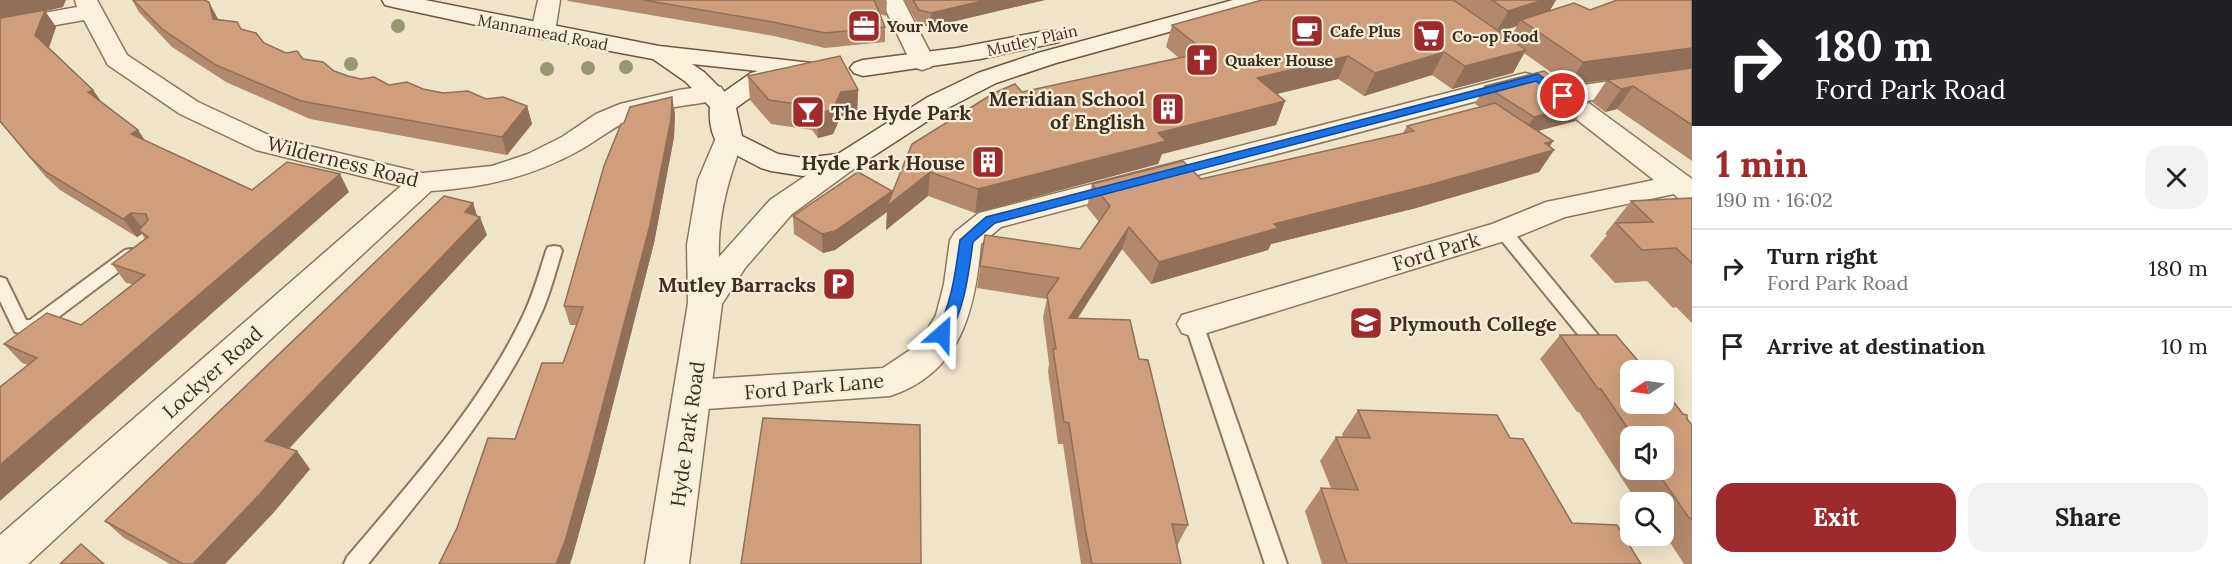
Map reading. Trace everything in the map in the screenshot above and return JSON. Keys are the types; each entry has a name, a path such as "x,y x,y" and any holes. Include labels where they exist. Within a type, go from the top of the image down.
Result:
{"street":[{"name":"Mannamead Road","path":"393,0 543,32 659,53 833,68"},
{"path":"543,32 549,0"},
{"path":"892,0 922,62"},
{"name":"Mutley Plain","path":"833,68 922,62 1001,49 1198,0"},
{"name":"Mutley Plain","path":"845,162 937,103 987,78 1047,58 1259,0"},
{"path":"0,28 89,6"},
{"name":"Wilderness Road","path":"89,6 117,60 189,108 266,144 423,182 459,180 496,174 538,160 573,143 606,120 629,110 679,98 718,99"},
{"name":"Mannamead Road","path":"659,53 695,77 718,99"},
{"path":"1513,59 1686,189"},
{"path":"845,162 803,167 771,162 729,140 718,99 760,78 833,68 902,74 926,86 937,103"},
{"name":"Ford Park Lane","path":"692,395 890,382 932,354 953,315 961,284 966,240 990,220 1538,77"},
{"path":"1563,96 1692,78"},
{"name":"Hyde Park Road","path":"667,564 705,303 703,245 713,180 729,140"},
{"name":"Hyde Park Road","path":"705,303 734,260 781,207 845,162"},
{"name":"Lockyer Road","path":"0,562 423,182"},
{"name":"Ford Park","path":"1194,324 1503,231 1557,209 1686,189"}],"lane":[{"path":"1503,231 1620,374"},
{"path":"0,283 21,327 34,326 141,246"},
{"path":"355,564 423,482 476,408 528,326 554,251"},
{"path":"1194,324 1275,564"}],"building":[{"path":"133,0 204,0 209,2 213,19 237,22 241,29 256,33 264,43 286,53 297,51 303,59 323,62 334,71 348,76 361,79 374,77 389,85 407,82 423,89 443,93 468,91 486,99 503,97 527,106 502,137 301,101 216,65 162,29"},
{"path":"643,0 874,0 885,27 825,33"},
{"path":"913,0 986,0 931,13 919,10"},
{"path":"1262,0 1453,0 1526,50 1465,66 1444,52 1375,73 1348,56 1257,78 1285,101 1158,133 1166,141 978,189 930,172 887,206 912,144 994,93 1015,84 1022,92 1206,52 1172,25"},
{"path":"1492,0 1543,0 1508,11"},
{"path":"1617,0 1692,0 1692,48 1583,62 1521,20 1574,3 1590,10"},
{"path":"45,10 35,35 93,90 88,92 138,130 131,134 252,190 287,162 340,174 0,465 0,387 37,358 4,344 47,313 81,325 145,275 112,264 148,237 139,230 148,220 146,214 131,213 123,219 46,172 0,121 0,18"},
{"path":"840,56 858,90 841,92 833,109 818,114 811,106 769,100 748,76"},
{"path":"1692,68 1692,125 1633,86 1621,89 1607,80"},
{"path":"1544,71 1587,103 1534,117 1485,86"},
{"path":"672,97 671,119 650,225 589,457 565,541 556,564 439,564 457,528 488,438 515,439 542,363 563,363 583,307 564,306 604,166 621,124 624,123 630,107"},
{"path":"1495,103 1553,141 1545,143 1554,150 1429,185 1274,224 1278,228 1159,262 1129,227 1069,318 1130,320 1139,359 1148,360 1188,525 1172,524 1181,564 1092,564 1069,423 1064,422 1053,349 1056,349 1047,295 1059,278 980,266 985,235 1080,249 1110,206 1092,184 1183,161 1201,179 1414,131 1407,126"},
{"path":"858,172 892,191 835,231 822,234 793,216"},
{"path":"444,196 473,203 465,212 480,217 265,441 297,451 259,495 193,564 183,564 105,521"},
{"path":"1692,198 1692,263 1676,248 1642,250 1616,223 1653,222 1631,201"},
{"path":"1560,335 1616,335 1637,360 1620,360 1620,414 1674,414 1674,403 1683,414 1687,415 1692,425 1692,519 1689,518 1674,496 1674,492 1671,492 1663,480 1674,480 1674,426 1626,426 1601,389 1598,389"},
{"path":"1358,410 1497,415 1510,438 1523,439 1572,523 1617,525 1620,530 1620,546 1630,546 1641,564 1347,564 1321,488 1358,490 1336,437 1370,438"},
{"path":"763,418 920,425 921,564 741,564"},
{"path":"81,544 104,564 60,564"}],"place":[{"name":"Your Move","path":"864,26"},
{"name":"Cafe Plus","path":"1307,31"},
{"name":"Co-op Food","path":"1429,36"},
{"name":"Quaker House","path":"1202,60"},
{"name":"Meridian School of English","path":"1168,109"},
{"name":"The Hyde Park","path":"808,112"},
{"name":"Hyde Park House","path":"988,162"},
{"name":"Mutley Barracks","path":"839,284"},
{"name":"Plymouth College","path":"1366,323"}],"route":[{"path":"942,334 953,315 961,284 966,240 990,220 1538,77 1563,96"}]}
